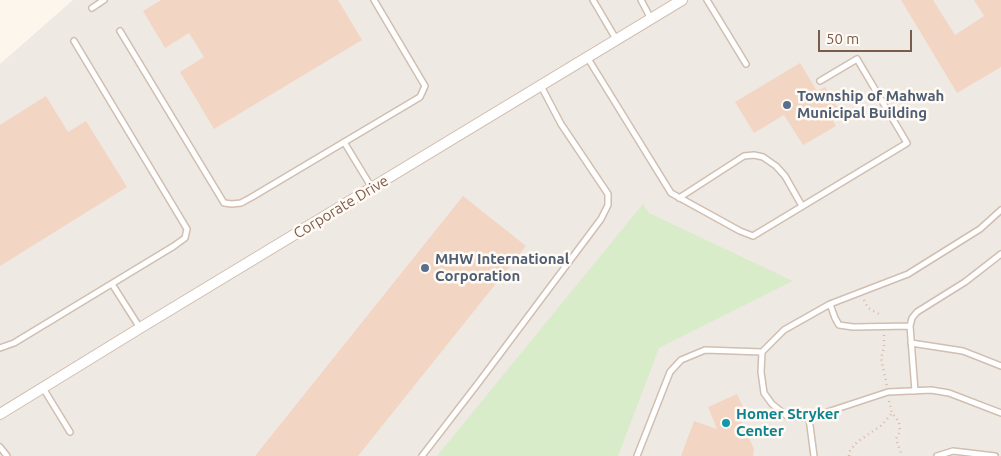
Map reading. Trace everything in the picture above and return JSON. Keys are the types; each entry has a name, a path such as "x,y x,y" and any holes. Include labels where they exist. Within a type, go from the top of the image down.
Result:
{"street":[{"name":"Corporate Drive","path":"0,414 682,0"}],"lane":[{"path":"92,8 104,0"},
{"path":"120,31 224,203 241,203 420,97 425,86 374,0"},
{"path":"593,0 616,39"},
{"path":"641,0 651,19"},
{"path":"707,0 746,64"},
{"path":"0,348 14,343 185,238 187,229 74,41"},
{"path":"587,57 671,193 752,236 907,143 856,59 820,80"},
{"path":"422,456 480,382 600,219 608,205 608,194 561,124 541,85"},
{"path":"344,142 372,188"},
{"path":"679,198 744,156 754,155 762,157 776,166 785,176 802,206"},
{"path":"1001,210 980,229 908,274 830,304 784,330 762,352 761,372 764,392 772,404 787,416 809,418 888,392 931,390 949,393 1001,413"},
{"path":"915,391 910,326 912,318 917,312 965,282 1001,254"},
{"path":"112,284 140,328"},
{"path":"830,304 834,318 840,326 910,326"},
{"path":"911,343 963,351 1001,366"},
{"path":"637,456 670,372 681,360 705,350 762,352"},
{"path":"43,387 70,432"},
{"path":"809,418 814,456"},
{"path":"0,447 7,456"},
{"path":"937,456 953,451 995,456"}],"path":[{"path":"860,292 868,308 879,314 883,320 884,348 881,358 892,413 899,422 900,431 896,439 902,456"},
{"path":"849,456 857,442 882,425 892,413"}],"shaded area":[{"path":"73,0 1001,0 1001,456 0,456 0,64"}],"green space":[{"path":"643,204 649,213 793,281 659,348 618,456 437,456"}],"building":[{"path":"161,0 338,0 362,40 214,129 180,72 204,57 189,33 165,48 143,11"},
{"path":"901,0 933,0 955,35 984,16 974,0 1001,0 1001,67 957,93"},
{"name":"Township of Mahwah Municipal Building","path":"800,63 817,91 825,87 838,108 829,114 836,126 803,145 784,115 754,133 735,102"},
{"path":"46,96 68,132 86,121 127,187 0,266 0,125"},
{"path":"463,196 526,246 358,456 255,456"},
{"name":"Homer Stryker Center","path":"737,394 743,407 736,410 754,449 753,456 681,456 694,421 717,429 708,407"}],"place":[{"name":"Township of Mahwah Municipal Building","path":"787,105"},
{"name":"MHW International Corporation","path":"425,268"},
{"name":"Homer Stryker Center","path":"726,423"}]}
